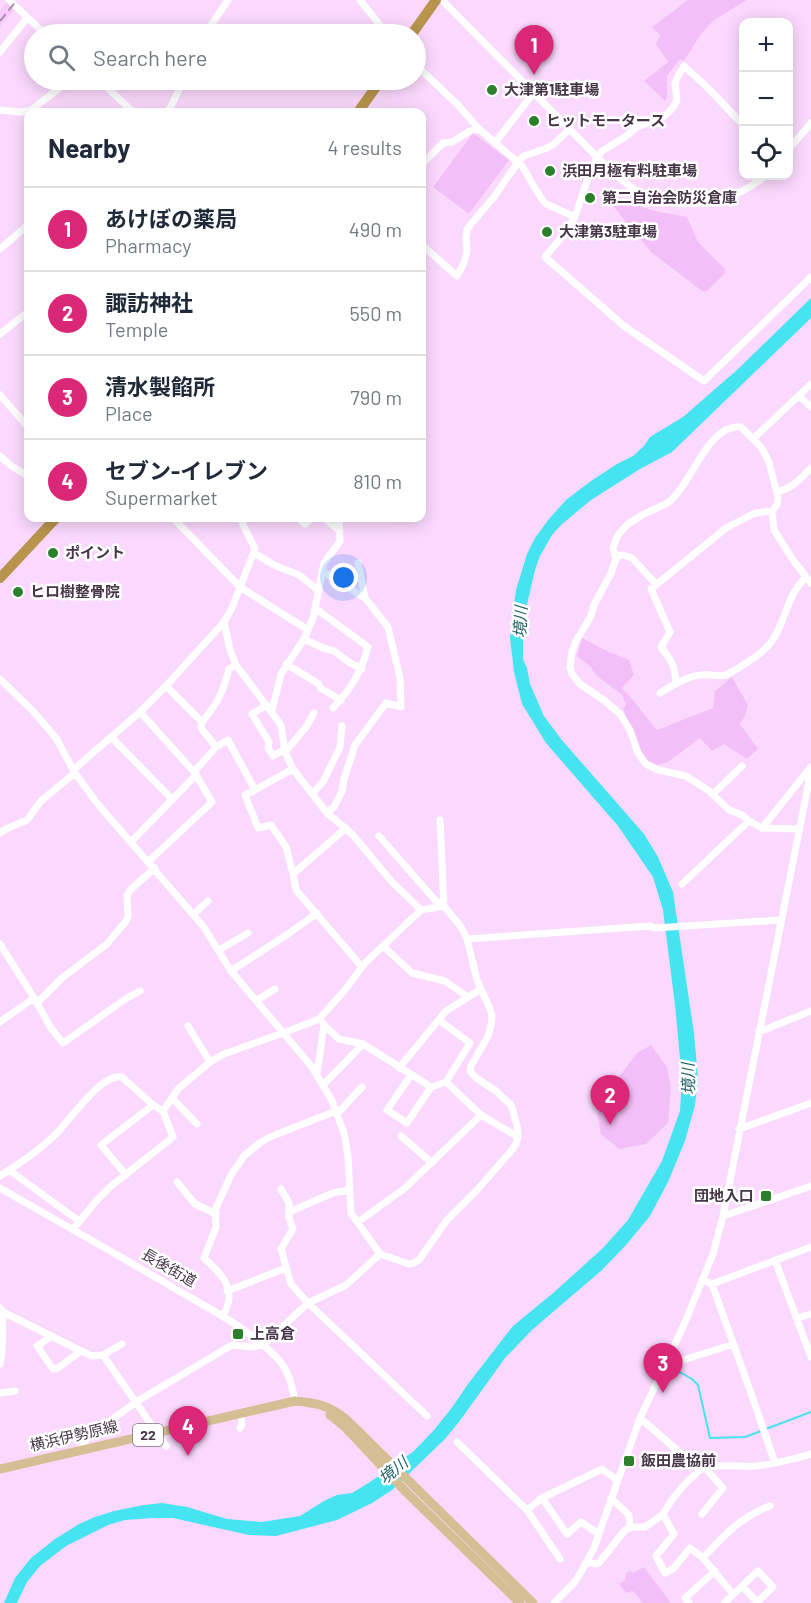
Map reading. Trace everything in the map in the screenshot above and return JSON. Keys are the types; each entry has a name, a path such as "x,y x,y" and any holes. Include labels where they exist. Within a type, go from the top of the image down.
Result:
{"highway":[{"path":"419,24 436,0"},
{"path":"361,108 374,90"},
{"path":"0,578 52,522"}],"main road":[{"name":"横浜伊勢原線","path":"0,1468 295,1401"},
{"path":"295,1401 316,1408 336,1419 411,1482 533,1603"},
{"path":"381,1459 401,1486 520,1603"}],"street":[{"path":"9,0 34,24"},
{"path":"212,24 228,0"},
{"path":"360,0 379,24"},
{"path":"442,0 607,167 640,193 672,203 711,202 732,196 760,180"},
{"path":"0,52 27,18"},
{"path":"739,121 684,66 675,84 676,99 669,112 663,117 637,127 602,151 592,166 575,217 545,257 624,326 704,381 811,277"},
{"path":"426,75 478,128 518,162 546,204 575,217"},
{"path":"34,108 57,90"},
{"path":"110,90 129,108"},
{"path":"170,108 179,90"},
{"path":"495,143 534,92"},
{"path":"0,110 24,112"},
{"path":"793,145 811,123"},
{"path":"426,160 443,143 452,142 478,128"},
{"path":"426,248 457,276 467,251 467,230 518,162 524,156 554,144 570,129"},
{"path":"0,249 24,228"},
{"path":"0,334 24,315"},
{"path":"753,439 811,384"},
{"path":"0,395 24,422"},
{"path":"799,396 811,407"},
{"path":"676,684 673,663 661,647 670,632 651,589 726,528 755,513 772,511 777,505 777,492 766,455 741,427 720,435 705,451 684,486 669,503 642,515 628,524 618,535 613,548 616,556 611,573 572,652 570,667 572,674 580,684 606,701 620,714 630,730 638,753 646,764 658,770 686,776 713,794 729,810 742,815 762,828 799,829"},
{"path":"0,456 24,474"},
{"path":"777,492 789,489 811,468"},
{"path":"660,693 700,675 726,675 773,641 790,600 800,583 809,580 774,530 772,511"},
{"path":"177,522 240,587 308,630"},
{"path":"0,833 27,820 41,801 166,686 224,622 255,549 242,522"},
{"path":"329,522 340,531"},
{"path":"272,711 281,674 304,639 313,618 324,563 340,541 339,522"},
{"path":"254,553 274,565 299,575 319,591"},
{"path":"616,556 623,555 632,558 656,584"},
{"path":"358,563 365,598"},
{"path":"322,571 365,598 388,627 400,678 401,707 386,703 355,745 342,791 334,807 327,813"},
{"path":"315,608 368,647 362,669 333,708"},
{"path":"224,622 236,665 281,725 285,751 293,769 327,813 352,834 392,882 421,910"},
{"path":"304,639 334,651 362,669"},
{"path":"286,664 320,684 320,688 341,700"},
{"path":"216,747 201,728 202,722 216,705 225,686 229,669 236,665"},
{"path":"0,679 33,711 56,738 74,772 96,802 194,914 231,971 317,1074 344,1133 348,1156 351,1213 380,1254 408,1264 419,1260 447,1220 512,1150 518,1137 511,1105 470,1071 491,1026 490,1009 473,965 467,939 461,927 444,906 435,900 379,836"},
{"path":"166,686 202,722"},
{"path":"267,705 252,714 269,742 268,748 273,756 285,751 306,727 314,712"},
{"path":"140,712 195,773 212,802 149,861"},
{"path":"312,794 323,782 340,747 342,726"},
{"path":"111,737 172,799"},
{"path":"131,842 172,799 216,747 228,740 255,790"},
{"path":"713,794 742,766"},
{"path":"293,769 245,795 258,828 271,825 286,847 296,890 362,967"},
{"path":"762,828 811,769"},
{"path":"554,1603 574,1583 587,1562 640,1418 713,1254 723,1216 811,769"},
{"path":"440,820 444,906"},
{"path":"682,884 749,821"},
{"path":"293,874 346,828"},
{"path":"0,1022 36,1001 107,944 126,921 127,896 130,890 155,868"},
{"path":"194,914 208,901"},
{"path":"317,1074 322,1022 362,967 421,910 444,906"},
{"path":"231,971 317,914"},
{"path":"467,939 650,926 655,928 781,920"},
{"path":"219,950 248,933"},
{"path":"0,944 51,1028 63,1043 127,998 140,992"},
{"path":"383,946 412,973 445,981 468,997"},
{"path":"256,1001 275,989"},
{"path":"399,1068 446,1011 481,989"},
{"path":"759,1032 811,1011"},
{"path":"411,1075 387,1110 407,1123 431,1087 446,1082 471,1043 439,1020"},
{"path":"163,1111 184,1083 224,1054 322,1022"},
{"path":"322,1022 339,1039 363,1044 431,1087"},
{"path":"188,1026 210,1062"},
{"path":"323,1085 363,1044"},
{"path":"0,1176 57,1133 82,1102 101,1085 116,1076 122,1077 163,1111 173,1137 103,1194 72,1229"},
{"path":"446,1082 482,1115 518,1137"},
{"path":"223,1317 229,1298 225,1282 218,1271 204,1258 216,1227 215,1210 231,1175 244,1156 261,1142 336,1112 362,1087"},
{"path":"171,1098 197,1124"},
{"path":"739,1129 811,1103"},
{"path":"126,1174 101,1145 153,1105"},
{"path":"358,1222 405,1188 482,1115"},
{"path":"401,1136 432,1163"},
{"path":"9,1170 79,1221"},
{"path":"177,1182 195,1204 216,1214"},
{"path":"723,1216 811,1186"},
{"name":"長後街道","path":"0,1188 223,1317 263,1345 285,1369 290,1378 295,1401"},
{"path":"281,1189 289,1203 293,1229 281,1249 291,1284 427,1416"},
{"path":"289,1212 333,1193 349,1190"},
{"path":"703,1280 712,1284 811,1247"},
{"path":"80,1450 88,1437 136,1402 232,1345 252,1347 263,1345 308,1303 346,1285 380,1254"},
{"path":"775,1260 811,1357"},
{"path":"227,1291 286,1268"},
{"path":"712,1284 775,1463"},
{"path":"0,1364 2,1310 92,1356 103,1355 122,1344"},
{"path":"797,1318 811,1314"},
{"path":"52,1335 37,1346 53,1369 58,1368 81,1351"},
{"path":"664,1366 734,1344"},
{"path":"103,1355 166,1446"},
{"path":"0,1393 15,1391"},
{"path":"240,1428 241,1414"},
{"path":"640,1418 723,1488 702,1514"},
{"path":"457,1442 527,1510 560,1559"},
{"path":"587,1562 599,1563 625,1530 645,1527 663,1514 670,1501 684,1485 703,1469 713,1466 754,1466 811,1454"},
{"path":"527,1510 542,1498 602,1469 617,1480"},
{"path":"542,1498 567,1534 581,1522 599,1533"},
{"path":"611,1498 630,1515 630,1528"},
{"path":"703,1558 732,1528 751,1514 770,1506"},
{"path":"663,1514 674,1534 656,1556 665,1573 673,1569 690,1548 703,1558 734,1593"},
{"path":"724,1603 734,1593 758,1571 773,1587 757,1602 742,1586"},
{"path":"689,1603 685,1598 715,1572"}],"shaded area":[{"path":"688,0 747,0 714,20 701,34 684,61 680,59 667,76 665,101 644,81 668,62 656,44 660,35 652,27"},
{"path":"7,2 14,10 0,27 0,11"},
{"path":"473,133 509,160 469,214 433,187"},
{"path":"606,188 634,204 687,217 698,242 725,269 725,273 707,291 702,291 651,252 603,194 602,191"},
{"path":"582,638 629,660 634,675 622,688 657,730 713,708 715,691 732,677 748,705 740,724 758,749 747,759 724,744 712,751 700,738 668,762 657,765 647,760 637,744 623,709 626,705 622,695 596,675 590,666 577,656"},
{"path":"651,1045 667,1067 671,1088 668,1123 646,1144 619,1149 601,1134 596,1107 637,1053"},
{"path":"644,1567 671,1603 643,1603 633,1591 626,1593 619,1584 625,1580 626,1573 630,1571 633,1573"}],"water":[{"name":"境川","path":"811,298 811,318 672,452 591,500 552,535 535,570 523,622 523,659 530,684 544,716 561,739 644,834 658,857 673,892 694,1033 698,1079 695,1105 685,1141 668,1182 650,1216 602,1270 532,1330 505,1358 444,1440 392,1490 372,1503 337,1520 276,1536 249,1535 173,1518 125,1520 108,1525 66,1546 40,1566 27,1582 17,1603 4,1603 15,1578 31,1558 55,1539 95,1517 114,1511 162,1503 187,1507 227,1519 262,1522 300,1516 324,1501 337,1495 352,1493 370,1482 414,1451 434,1430 513,1326 603,1248 628,1220 662,1161 680,1111 682,1079 663,910 653,877 618,826 546,743 522,704 514,672 510,638 516,590 527,554 535,538 566,500 591,481 633,456 650,437 683,417 737,370"}],"waterway":[{"path":"674,1369 698,1385 710,1438 745,1437 761,1431"},
{"path":"766,1429 811,1412"}],"railway":[{"path":"0,21 17,0"}],"place":[{"name":"あけぼの薬局","path":"534,75"},
{"name":"大津第1駐車場","path":"492,90"},
{"name":"ヒットモータース","path":"534,121"},
{"name":"浜田月極有料駐車場","path":"550,171"},
{"name":"第二自治会防災倉庫","path":"590,198"},
{"name":"大津第3駐車場","path":"547,232"},
{"name":"ポイント","path":"53,553"},
{"name":"ヒロ樹整骨院","path":"18,592"},
{"name":"諏訪神社","path":"610,1125"},
{"name":"団地入口","path":"766,1196"},
{"name":"上高倉","path":"238,1334"},
{"name":"清水製餡所","path":"663,1393"},
{"name":"セブン-イレブン","path":"188,1456"},
{"name":"飯田農協前","path":"629,1461"}]}
